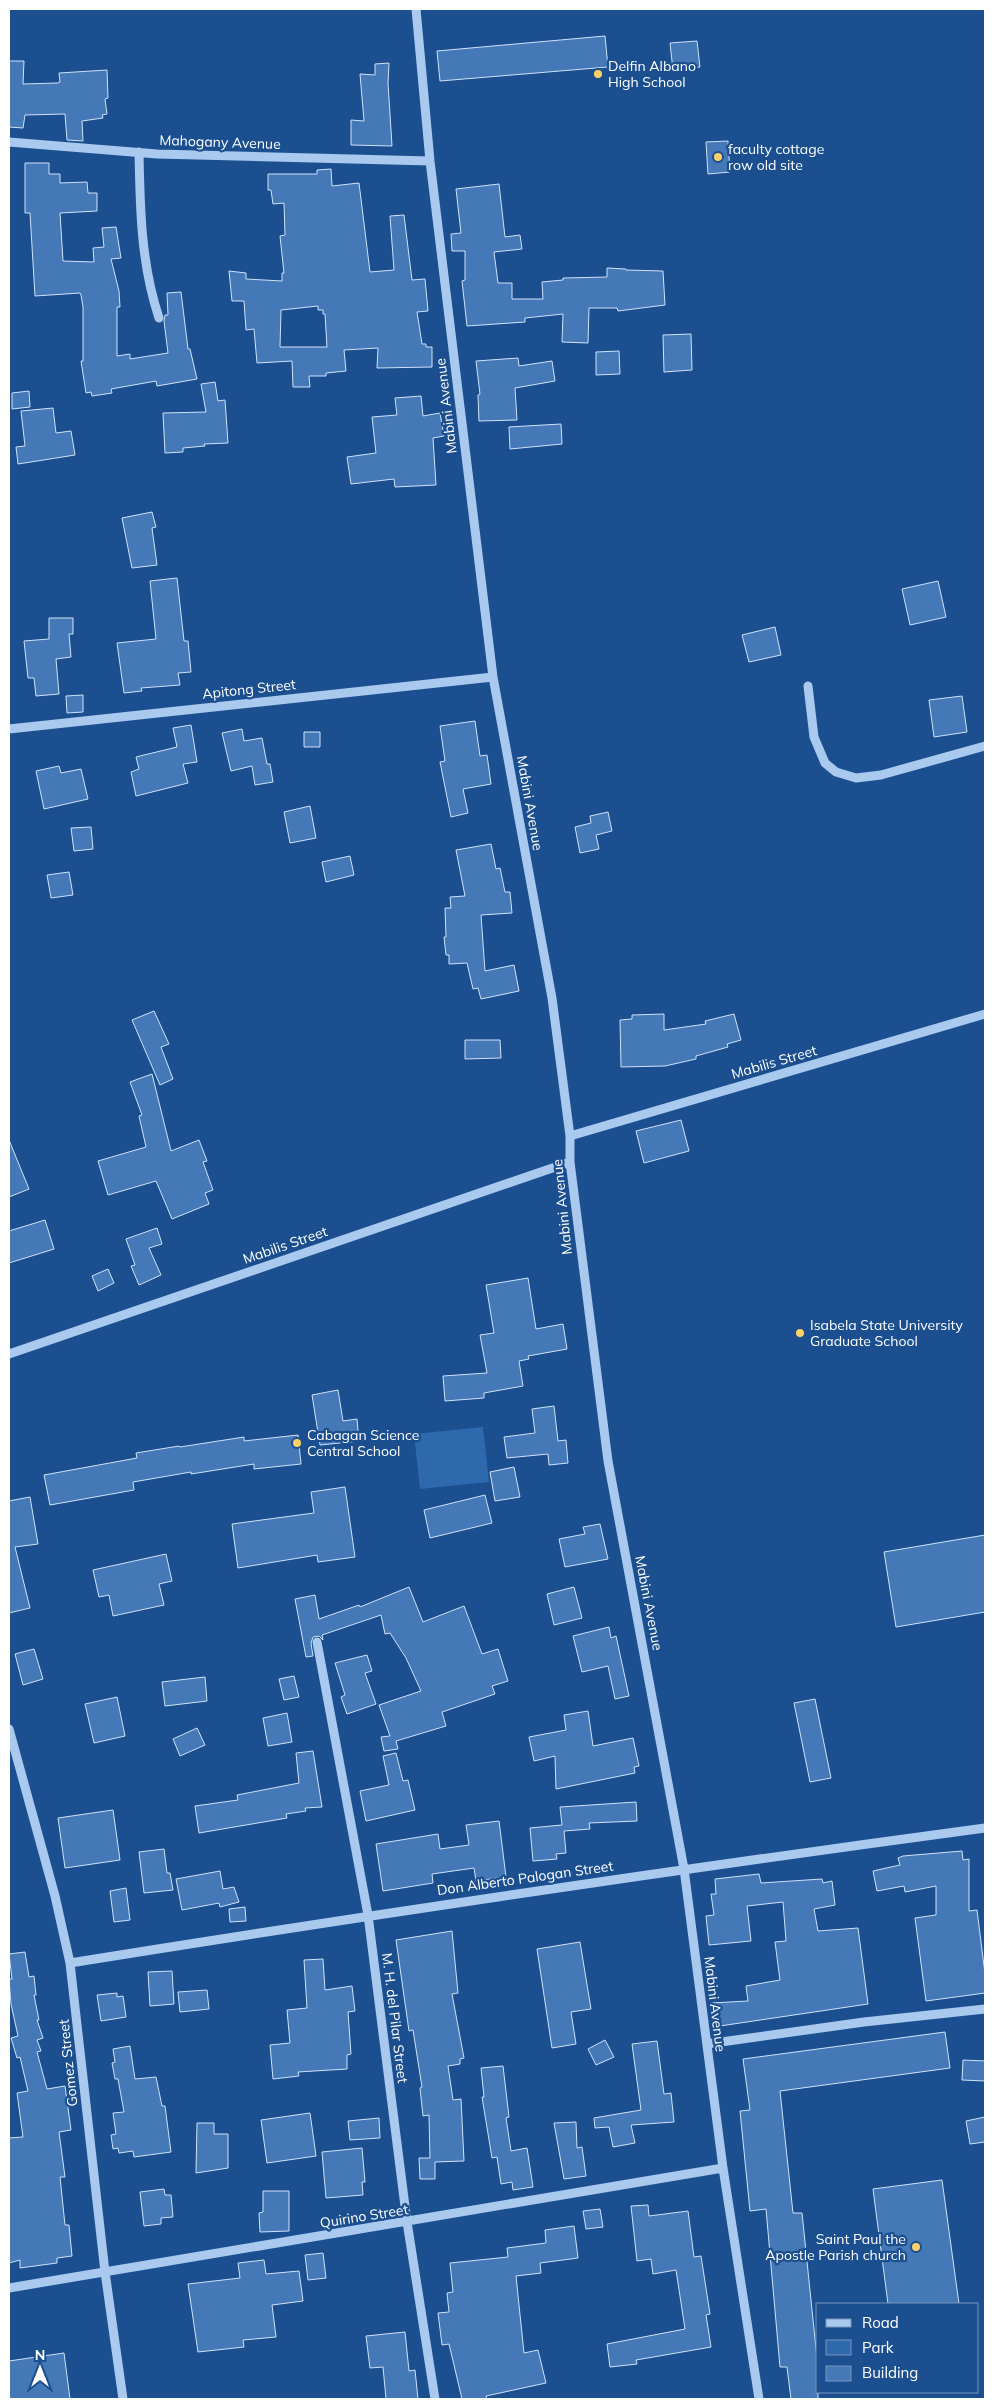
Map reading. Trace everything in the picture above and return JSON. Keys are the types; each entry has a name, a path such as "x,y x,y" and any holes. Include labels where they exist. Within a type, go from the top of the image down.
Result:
{"street":[{"name":"Mabini Avenue","path":"416,9 430,161 493,678 552,998 570,1136 570,1162 608,1461 684,1868 722,2168 759,2399"},
{"name":"Mahogany Avenue","path":"9,142 139,152 430,161"},
{"path":"139,152 140,223 151,294 159,318"},
{"name":"Apitong Street","path":"9,729 493,678"},
{"path":"808,686 814,737 825,763 836,772 856,778 881,775 985,746"},
{"name":"Mabilis Street","path":"570,1136 985,1014"},
{"name":"Mabilis Street","path":"9,1354 570,1162"},
{"name":"M. H. del Pilar Street","path":"318,1642 368,1915 408,2222 435,2399"},
{"name":"Gomez Street","path":"9,1729 55,1896 70,1963 105,2272 123,2399"},
{"name":"Don Alberto Palogan Street","path":"70,1963 368,1915 684,1868 985,1828"},
{"path":"707,2044 864,2022 985,2009"},
{"name":"Quirino Street","path":"9,2288 722,2168"}],"green space":[{"path":"483,1427 489,1482 420,1489 414,1434"}],"building":[{"path":"605,36 608,67 440,81 437,51"},
{"path":"697,41 700,67 673,70 670,43"},
{"path":"9,61 24,61 23,84 58,83 60,82 59,73 107,70 108,98 105,99 107,114 102,115 103,118 82,121 83,141 67,140 65,114 25,115 23,128 9,127"},
{"path":"389,63 388,83 392,146 351,145 351,120 364,121 360,74 375,75 375,64"},
{"name":"faculty cottage row old site","path":"728,141 730,172 708,174 706,142"},
{"path":"25,163 49,163 49,174 60,174 60,183 87,182 88,193 97,193 97,211 60,213 63,261 94,262 93,248 104,247 102,228 116,227 121,258 111,259 119,291 120,307 117,307 117,356 130,354 130,359 168,353 164,321 165,315 168,315 167,293 181,292 188,349 190,349 197,379 157,386 156,381 111,389 112,393 92,396 91,392 86,393 81,361 83,361 83,307 80,293 35,296 30,213 25,213"},
{"path":"331,169 332,186 359,183 370,272 394,270 390,216 404,215 412,280 425,279 428,311 417,312 422,344 426,344 426,347 432,347 432,367 377,368 378,348 344,350 346,371 326,373 326,376 309,376 310,387 293,387 292,361 257,363 254,329 246,330 244,301 232,301 229,271 246,273 246,279 282,281 282,273 284,273 280,236 285,235 284,203 273,204 271,190 268,190 268,174 317,174 317,170","holes":["318,306 318,310 323,310 323,314 325,314 327,347 280,347 281,310"]},
{"path":"499,184 505,237 520,235 522,249 494,252 498,283 512,283 512,299 543,299 542,282 563,280 563,278 607,277 607,268 663,271 665,305 618,311 617,308 589,308 588,343 562,342 563,314 525,318 525,322 467,326 462,281 465,280 465,251 452,251 451,234 461,233 456,189"},
{"path":"691,334 692,370 664,372 663,335"},
{"path":"619,351 620,374 596,375 596,352"},
{"path":"518,358 519,366 552,361 555,381 515,388 517,420 479,421 478,395 480,394 476,361"},
{"path":"215,382 218,401 225,400 228,443 204,444 205,446 183,448 183,452 165,453 163,413 206,412 201,384"},
{"path":"29,391 30,407 12,409 12,393"},
{"path":"421,396 423,416 440,413 444,436 433,438 436,485 395,487 394,479 351,484 347,457 376,453 372,417 397,415 395,398"},
{"path":"53,408 56,433 71,431 75,455 18,464 16,447 25,446 21,411"},
{"path":"561,424 562,444 510,449 509,427"},
{"path":"152,512 156,527 152,528 157,565 132,568 122,518"},
{"path":"177,578 184,641 188,641 191,672 178,673 180,685 141,688 142,691 124,693 117,643 156,639 150,581"},
{"path":"938,581 946,617 910,625 902,589"},
{"path":"49,618 73,618 73,634 69,634 71,657 56,659 59,694 36,696 34,678 28,678 24,641 49,639"},
{"path":"775,627 781,655 749,662 742,635"},
{"path":"83,695 83,712 67,713 66,696"},
{"path":"962,696 967,732 934,737 929,700"},
{"path":"475,721 480,756 487,755 491,784 463,789 468,813 451,817 440,762 445,761 440,726"},
{"path":"191,725 197,762 183,764 188,783 136,796 131,772 139,769 136,757 177,747 173,728"},
{"path":"242,729 244,741 262,738 273,782 255,785 252,766 231,771 222,733"},
{"path":"304,732 320,732 320,747 304,747"},
{"path":"59,766 61,773 81,769 88,799 44,809 36,771"},
{"path":"310,806 316,838 290,843 284,812"},
{"path":"608,812 612,831 596,835 599,849 580,853 575,827 591,823 590,816"},
{"path":"91,827 93,849 74,851 71,828"},
{"path":"491,844 496,869 500,868 505,892 510,892 512,913 481,915 485,971 514,965 519,991 481,999 478,988 473,989 467,963 449,964 449,955 446,955 444,937 446,937 445,908 451,908 450,897 465,896 456,850"},
{"path":"350,856 354,875 326,882 322,862"},
{"path":"69,872 73,895 51,898 47,875"},
{"path":"154,1011 169,1044 161,1047 173,1079 160,1085 132,1020"},
{"path":"664,1014 664,1030 706,1024 705,1021 734,1014 741,1040 727,1044 728,1047 696,1056 696,1059 665,1066 621,1067 620,1020 632,1019 632,1015"},
{"path":"465,1040 500,1040 501,1058 465,1059"},
{"path":"152,1074 171,1151 199,1140 207,1161 203,1162 213,1190 205,1193 209,1204 172,1219 156,1181 108,1195 98,1161 146,1147 139,1116 142,1115 130,1082"},
{"path":"681,1120 689,1151 644,1163 636,1131"},
{"path":"9,1140 29,1189 9,1197"},
{"path":"45,1220 54,1249 9,1263 9,1231"},
{"path":"157,1228 162,1244 149,1248 161,1275 139,1285 131,1266 135,1265 126,1239"},
{"path":"108,1269 114,1283 98,1291 92,1276"},
{"path":"528,1278 536,1329 563,1324 567,1349 528,1356 529,1359 519,1361 523,1386 484,1393 484,1398 445,1401 443,1376 487,1373 480,1335 494,1333 486,1285"},
{"path":"338,1390 343,1421 357,1419 359,1441 320,1445 312,1395"},
{"path":"554,1406 558,1441 566,1440 568,1463 549,1465 548,1454 507,1458 504,1437 535,1433 532,1409"},
{"path":"298,1435 301,1464 254,1469 254,1464 191,1474 191,1472 133,1482 134,1490 50,1505 44,1475 137,1458 136,1453 179,1446 244,1437 244,1441"},
{"path":"514,1467 520,1497 495,1501 490,1472"},
{"path":"345,1487 355,1557 318,1562 317,1555 238,1568 232,1524 314,1513 311,1492"},
{"path":"485,1495 492,1523 430,1538 424,1510"},
{"path":"30,1497 38,1544 15,1547 30,1608 9,1613 9,1501"},
{"path":"600,1524 608,1559 565,1567 559,1539 585,1534 583,1527"},
{"path":"985,1535 985,1612 896,1627 884,1552"},
{"path":"166,1554 172,1581 159,1584 164,1605 113,1616 109,1595 99,1597 93,1570"},
{"path":"409,1587 423,1622 464,1606 482,1654 498,1649 508,1681 492,1686 495,1694 442,1712 446,1726 396,1741 398,1749 384,1751 381,1737 390,1736 379,1705 421,1691 406,1658 390,1633 385,1634 381,1615 322,1635 323,1640 319,1636 313,1637 311,1643 313,1656 306,1657 295,1599 315,1595 319,1619 359,1605 360,1607"},
{"path":"574,1587 582,1618 554,1625 547,1594"},
{"path":"609,1627 611,1638 616,1636 629,1696 615,1699 608,1666 582,1672 573,1636"},
{"path":"34,1649 43,1679 23,1685 15,1654"},
{"path":"367,1655 372,1671 365,1673 376,1704 347,1714 341,1697 345,1695 335,1663"},
{"path":"294,1676 299,1697 284,1700 279,1679"},
{"path":"205,1677 207,1701 165,1706 162,1682"},
{"path":"117,1697 125,1736 94,1743 85,1704"},
{"path":"815,1699 831,1778 810,1782 794,1703"},
{"path":"588,1711 593,1746 633,1738 639,1766 634,1767 635,1773 556,1789 555,1756 534,1761 529,1737 566,1730 564,1715"},
{"path":"287,1713 292,1742 268,1746 263,1718"},
{"path":"197,1728 205,1745 180,1756 173,1739"},
{"path":"313,1751 322,1807 305,1808 306,1811 286,1814 287,1818 199,1833 195,1806 238,1800 237,1795 299,1783 296,1753"},
{"path":"396,1753 403,1781 408,1780 415,1810 366,1821 360,1791 389,1785 383,1756"},
{"path":"636,1802 637,1821 589,1823 590,1829 564,1831 566,1853 556,1854 557,1859 533,1861 530,1828 562,1825 560,1807"},
{"path":"113,1810 120,1860 65,1868 58,1818"},
{"path":"499,1821 506,1877 476,1881 474,1868 432,1874 433,1883 383,1891 376,1844 438,1834 440,1849 469,1845 466,1825"},
{"path":"164,1849 167,1873 170,1873 173,1890 144,1893 139,1852"},
{"path":"962,1851 963,1860 969,1859 969,1911 977,1910 985,1974 985,1993 926,2001 915,1918 936,1915 936,1886 905,1892 904,1886 877,1891 873,1871 900,1865 898,1858 903,1856"},
{"path":"220,1871 223,1889 234,1887 239,1902 220,1907 219,1903 182,1910 176,1879"},
{"path":"759,1874 761,1883 822,1879 823,1883 832,1881 835,1905 814,1909 818,1931 858,1928 868,2004 713,2027 711,2003 748,2001 746,1986 780,1980 775,1942 786,1941 783,1902 747,1906 751,1941 709,1945 706,1916 714,1915 711,1894 716,1894 715,1879"},
{"path":"126,1888 130,1920 114,1922 110,1891"},
{"path":"245,1907 246,1921 230,1922 229,1909"},
{"path":"452,1931 458,1993 452,1994 464,2058 460,2059 460,2064 448,2066 453,2100 461,2099 464,2161 435,2162 435,2179 420,2179 419,2158 430,2158 429,2115 423,2116 420,2088 422,2087 413,2030 409,2031 396,1940"},
{"path":"580,1942 591,2009 571,2012 576,2044 552,2048 537,1949"},
{"path":"25,1952 29,1977 34,1976 36,1995 34,1995 39,2020 37,2020 43,2038 37,2040 41,2051 37,2052 47,2089 65,2086 71,2130 59,2132 65,2177 60,2177 65,2225 69,2225 72,2256 57,2258 57,2263 20,2268 20,2260 9,2263 9,2138 23,2137 17,2093 28,2091 20,2057 17,2058 11,2038 18,2036 11,2004 9,1979 12,1979 9,1954"},
{"path":"323,1959 325,1990 352,1986 355,2011 348,2012 351,2054 347,2055 347,2069 298,2072 299,2076 273,2079 270,2045 290,2043 287,2010 307,2008 304,1960"},
{"path":"172,1971 174,2004 150,2006 148,1972"},
{"path":"207,1990 209,2009 180,2012 178,1992"},
{"path":"117,1993 117,1997 123,1996 126,2017 101,2021 97,1995"},
{"path":"945,2032 950,2068 780,2091 793,2213 802,2213 816,2349 816,2393 818,2393 818,2399 791,2399 787,2367 780,2367 766,2209 750,2211 740,2111 750,2110 743,2059"},
{"path":"605,2040 614,2057 596,2065 588,2049"},
{"path":"657,2041 664,2094 671,2093 674,2122 631,2125 635,2143 613,2147 609,2127 595,2128 594,2118 641,2110 632,2044"},
{"path":"130,2046 135,2079 156,2077 162,2106 165,2106 171,2152 134,2157 133,2151 119,2153 118,2148 113,2149 111,2135 116,2134 113,2113 124,2112 118,2079 115,2079 112,2063 115,2062 113,2049"},
{"path":"963,2060 985,2061 985,2081 962,2080"},
{"path":"503,2066 509,2117 506,2118 511,2151 527,2148 533,2187 513,2190 512,2182 501,2184 497,2157 492,2158 482,2097 484,2097 481,2068"},
{"path":"310,2113 316,2156 267,2163 261,2120"},
{"path":"985,2117 985,2142 970,2144 966,2121"},
{"path":"379,2118 380,2138 350,2140 348,2121"},
{"path":"576,2122 577,2148 582,2147 586,2176 564,2179 554,2123"},
{"path":"197,2123 214,2123 214,2134 228,2134 228,2168 196,2173"},
{"path":"362,2148 365,2182 362,2182 363,2195 326,2198 322,2152"},
{"name":"Saint Paul the Apostle Parish church","path":"942,2180 959,2303 888,2303 873,2189"},
{"path":"164,2189 165,2195 171,2195 173,2217 161,2218 161,2224 144,2226 140,2192"},
{"path":"263,2191 289,2191 289,2231 260,2232 259,2213 263,2212"},
{"path":"648,2205 649,2216 688,2211 694,2257 701,2256 710,2314 706,2315 711,2347 636,2360 637,2364 610,2367 607,2344 685,2329 676,2270 653,2274 651,2259 637,2261 631,2206"},
{"path":"600,2209 603,2227 586,2229 583,2211"},
{"path":"574,2226 578,2258 540,2263 541,2273 516,2276 524,2353 538,2350 546,2383 486,2396 487,2399 462,2399 449,2344 442,2345 438,2313 449,2312 447,2293 453,2292 450,2263 508,2257 507,2248 546,2243 545,2230"},
{"path":"323,2253 326,2278 308,2280 305,2255"},
{"path":"264,2260 266,2274 299,2271 303,2301 272,2305 276,2337 243,2340 244,2347 198,2352 188,2284 240,2278 238,2263"},
{"path":"405,2332 409,2371 415,2370 418,2399 386,2399 383,2367 370,2368 366,2336"},
{"path":"64,2353 70,2399 9,2399 9,2361"}],"place":[{"name":"Delfin Albano High School","path":"598,74"},
{"name":"faculty cottage row old site","path":"718,157"},
{"name":"Isabela State University Graduate School","path":"800,1333"},
{"name":"Cabagan Science Central School","path":"297,1443"},
{"name":"Saint Paul the Apostle Parish church","path":"916,2247"}]}
